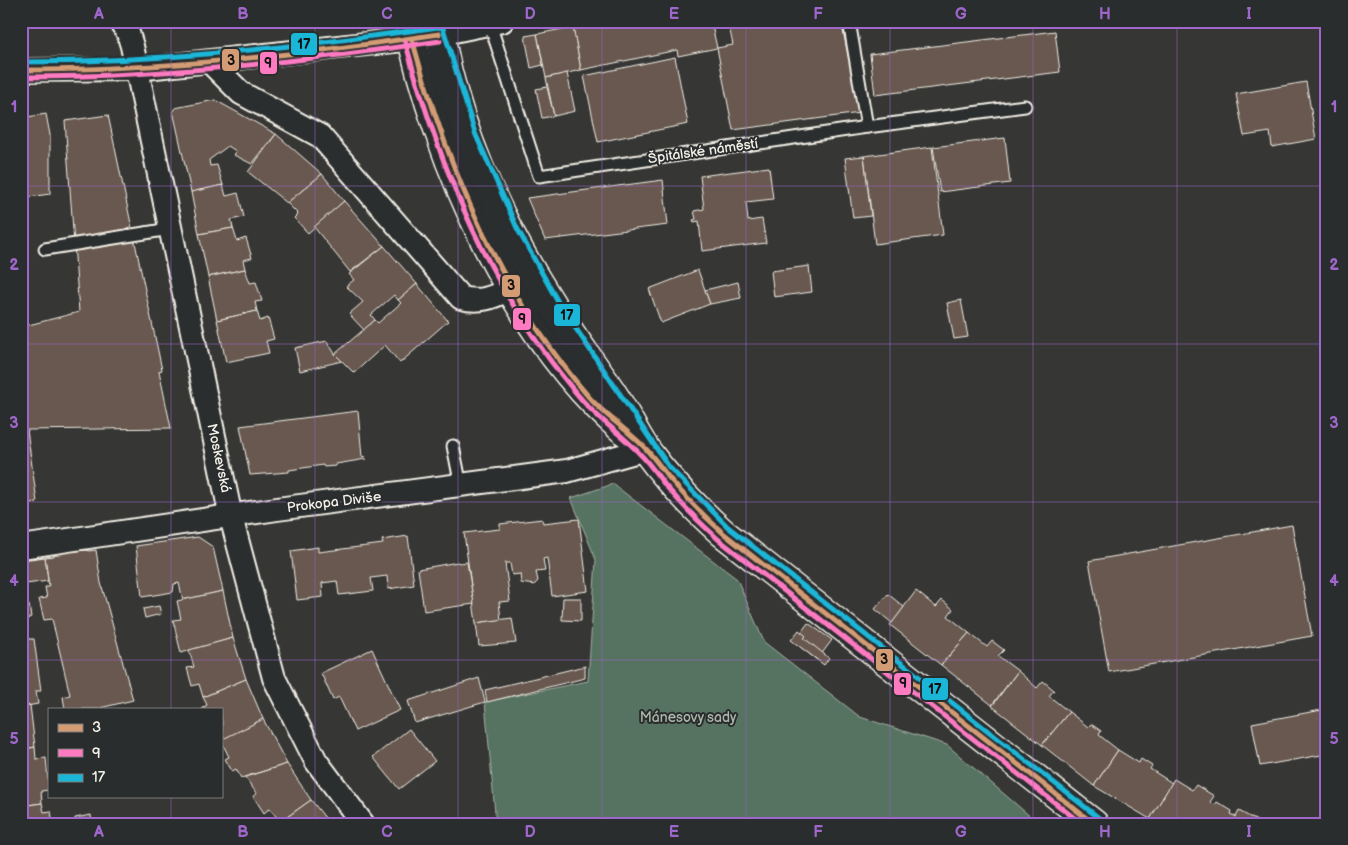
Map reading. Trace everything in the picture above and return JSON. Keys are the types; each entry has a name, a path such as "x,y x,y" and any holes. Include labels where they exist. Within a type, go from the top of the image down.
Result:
{"street":[{"name":"Moskevská","path":"120,21 128,32 137,69 231,517 274,678 316,761 362,824"},
{"path":"21,70 137,69 210,62 410,30 496,22"},
{"path":"438,28 448,73 468,136 508,225 545,294 613,395 646,449 700,512 723,533 1094,824"},
{"path":"410,30 441,139 472,211 512,289 556,358 601,411 646,449"},
{"path":"210,62 241,93 320,136 461,298 475,301 488,300 512,289"},
{"name":"Prokopa Diviše","path":"21,547 567,471 646,449"}],"lane":[{"path":"849,21 867,127"},
{"name":"Špitálské náměstí","path":"496,22 539,176 867,127 1025,106"},
{"path":"45,249 170,229"},
{"path":"453,446 461,486"}],"green space":[{"name":"Mánesovy sady","path":"613,484 737,579 764,642 860,717 947,745 1039,824 496,824 485,702 588,681 596,560 571,498"}],"building":[{"path":"598,21 711,21 717,48 678,56 677,50 581,70 573,27"},
{"path":"728,21 841,21 860,113 733,130 717,48 733,45"},
{"path":"573,27 581,70 546,78 537,34"},
{"path":"1055,31 1060,72 875,95 870,54"},
{"path":"537,34 543,65 531,68 525,36"},
{"path":"675,57 688,124 598,142 584,76"},
{"path":"567,73 575,111 554,116 546,78"},
{"path":"1306,82 1316,139 1272,147 1270,132 1244,136 1236,94"},
{"path":"547,87 554,116 542,118 536,89"},
{"path":"215,100 276,134 252,164 234,155 236,151 228,146 209,160 210,166 217,165 223,185 191,192 173,111 175,108"},
{"path":"46,114 50,135 50,194 21,198 21,118"},
{"path":"108,115 162,370 159,371 171,428 27,430 37,502 21,504 21,327 79,312 65,121"},
{"path":"276,134 322,174 287,203 248,172"},
{"path":"1005,138 1010,183 940,192 933,147"},
{"path":"932,147 943,235 875,244 864,156"},
{"path":"864,156 871,216 853,218 845,158"},
{"path":"769,167 773,199 746,202 748,221 762,219 766,243 702,251 699,221 694,222 693,220 696,219 694,211 704,209 700,176"},
{"path":"322,174 344,201 308,233 294,218 298,214 287,203"},
{"path":"663,180 668,225 545,240 527,198"},
{"path":"223,185 226,196 238,193 244,217 231,220 233,228 199,234 191,192"},
{"path":"344,201 384,246 350,272 314,227"},
{"path":"233,228 237,241 246,238 252,258 243,260 245,269 208,277 199,234"},
{"path":"384,246 417,284 398,300 394,295 371,315 375,320 364,330 349,314 363,302 346,286 354,280 349,274"},
{"path":"809,266 812,292 774,297 771,271"},
{"path":"245,269 250,283 256,282 262,301 255,302 257,311 217,320 208,277"},
{"path":"698,270 710,304 661,323 649,289"},
{"path":"738,282 741,298 710,304 705,290"},
{"path":"417,284 448,321 400,363 385,345 354,373 335,354 375,320 378,323 401,303 398,300"},
{"path":"961,300 968,337 954,339 947,303"},
{"path":"257,311 260,321 268,318 274,339 266,341 269,353 226,362 217,320"},
{"path":"327,341 342,361 300,371 295,348"},
{"path":"358,411 362,457 365,456 366,459 336,464 336,466 324,467 323,465 289,470 289,472 250,475 240,426"},
{"path":"542,519 543,523 579,519 588,591 552,596 547,558 543,559 545,571 536,572 538,581 534,585 521,583 520,574 512,575 510,563 505,563 510,601 499,602 501,620 476,623 464,533 500,529 500,524"},
{"path":"1292,525 1312,636 1109,672 1089,561"},
{"path":"408,536 414,585 388,589 387,576 371,578 373,591 339,595 337,581 322,583 323,597 297,600 291,551 318,547 318,552 383,544 382,540"},
{"path":"198,537 213,547 223,591 183,600 179,583 174,584 173,592 142,597 136,546"},
{"path":"96,550 101,583 133,700 100,708 65,708 63,697 70,695 52,619 44,620 39,599 47,598 45,587 49,587 45,557 54,556 54,553"},
{"path":"45,557 48,581 26,584 22,560"},
{"path":"467,562 474,604 424,611 418,569"},
{"path":"21,569 24,569 26,586 21,586"},
{"path":"22,586 24,604 29,605 31,617 25,620 27,639 34,639 41,691 36,691 38,704 21,707"},
{"path":"223,591 233,638 181,653 173,620 181,619 177,601"},
{"path":"916,591 936,607 942,600 953,609 948,616 969,633 941,665 890,625"},
{"path":"888,594 904,607 892,623 875,609"},
{"path":"563,598 581,598 581,621 562,620"},
{"path":"159,606 161,614 145,618 143,609"},
{"path":"512,618 516,643 479,646 476,623"},
{"path":"808,623 832,640 817,660 794,642"},
{"path":"799,630 806,636 804,638 829,658 824,665 791,640"},
{"path":"969,633 987,647 992,641 1004,650 998,656 1018,671 992,705 941,665"},
{"path":"233,638 246,679 203,697 199,684 192,686 187,668 194,667 189,650"},
{"path":"372,649 400,710 355,731 339,697 333,700 321,673"},
{"path":"585,666 585,678 487,702 485,690"},
{"path":"1018,671 1037,688 1043,681 1054,690 1049,696 1069,712 1042,745 992,706"},
{"path":"479,678 485,702 415,723 408,701"},
{"path":"246,679 263,719 223,740 222,708 202,708 207,705 203,697"},
{"path":"30,705 35,747 21,750 21,707"},
{"path":"1327,709 1327,754 1260,766 1252,723"},
{"path":"1069,712 1088,727 1091,724 1101,731 1099,735 1118,750 1094,786 1042,745"},
{"path":"263,719 287,764 241,778 236,769 232,771 225,759 229,757 222,740"},
{"path":"409,729 435,761 399,789 373,757"},
{"path":"35,747 36,759 46,758 48,790 41,791 42,803 21,806 21,750"},
{"path":"1118,750 1139,763 1141,759 1152,766 1150,769 1172,783 1150,819 1094,786"},
{"path":"287,764 311,800 280,822 270,808 264,813 253,796 257,794 245,777"},
{"path":"1174,779 1192,790 1196,785 1214,796 1210,802 1215,805 1217,802 1232,811 1231,814 1236,817 1239,811 1257,821 1256,824 1157,824 1150,819"},
{"path":"311,800 330,824 277,824 280,822"},
{"path":"42,803 44,812 51,811 53,824 21,824 21,806"},
{"path":"91,815 92,824 53,824 75,821 75,818"}],"transit line":[{"name":"17","path":"21,62 126,59 230,52 438,27 443,28 475,133 517,228 558,302 669,467 728,527 1099,818"},
{"name":"3","path":"21,70 126,67 231,60 439,34"},
{"name":"3","path":"412,39 442,135 480,227 528,315 556,356 588,396 646,449 682,493 723,533 1094,824"},
{"name":"9","path":"405,41 435,138 474,232 522,320 583,401 634,448 677,499 718,539 1082,824"},
{"name":"9","path":"21,77 126,74 231,67 284,62 440,41"}]}
